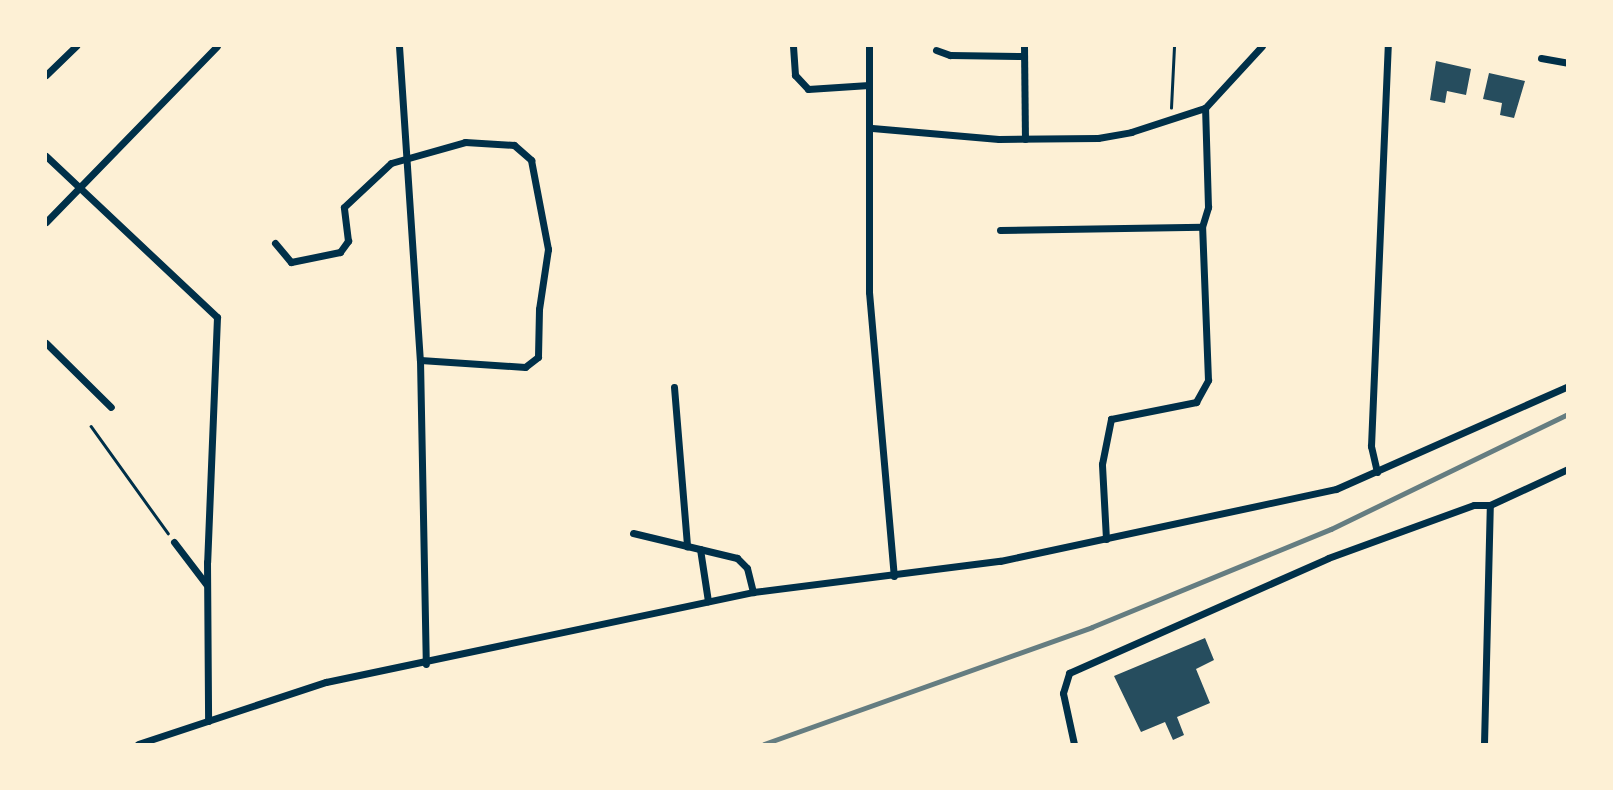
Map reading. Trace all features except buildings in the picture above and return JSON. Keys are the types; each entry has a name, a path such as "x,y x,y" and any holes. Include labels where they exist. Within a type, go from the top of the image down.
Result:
{"street":[{"path":"46,75 75,46"},
{"path":"46,222 217,46"},
{"path":"399,46 420,360 426,664"},
{"path":"793,46 795,75 808,89 869,85"},
{"path":"869,46 872,128 869,292 894,576"},
{"path":"1024,46 1026,139"},
{"path":"872,128 1026,139 1098,138 1205,108 1262,46"},
{"path":"1377,472 1371,446 1388,46"},
{"path":"936,50 950,55 1024,56"},
{"path":"1541,58 1567,63"},
{"path":"1106,539 1102,464 1111,419 1196,402 1205,391 1202,227 1208,207 1205,108"},
{"path":"275,243 292,262 340,252 348,241 344,207 391,163 465,142 514,145 531,160 548,249 539,309 538,357 525,367 420,360"},
{"path":"46,156 217,317 207,584 208,721"},
{"path":"1000,230 1202,227"},
{"path":"46,343 111,407"},
{"path":"138,744 309,686 426,664 708,601 753,592 894,576 1106,539 1336,489 1567,386"},
{"path":"674,387 687,546"},
{"path":"1074,744 1063,693 1069,673 1328,558 1474,505 1490,505 1567,469"},
{"path":"1484,744 1490,505"},
{"path":"633,533 737,558 747,568 753,592"},
{"path":"174,542 207,584"},
{"path":"700,549 708,601"}],"path":[{"path":"1171,119 1174,46"},
{"path":"91,426 174,542"}],"railway":[{"path":"764,744 1092,627 1331,529 1568,414"}]}
